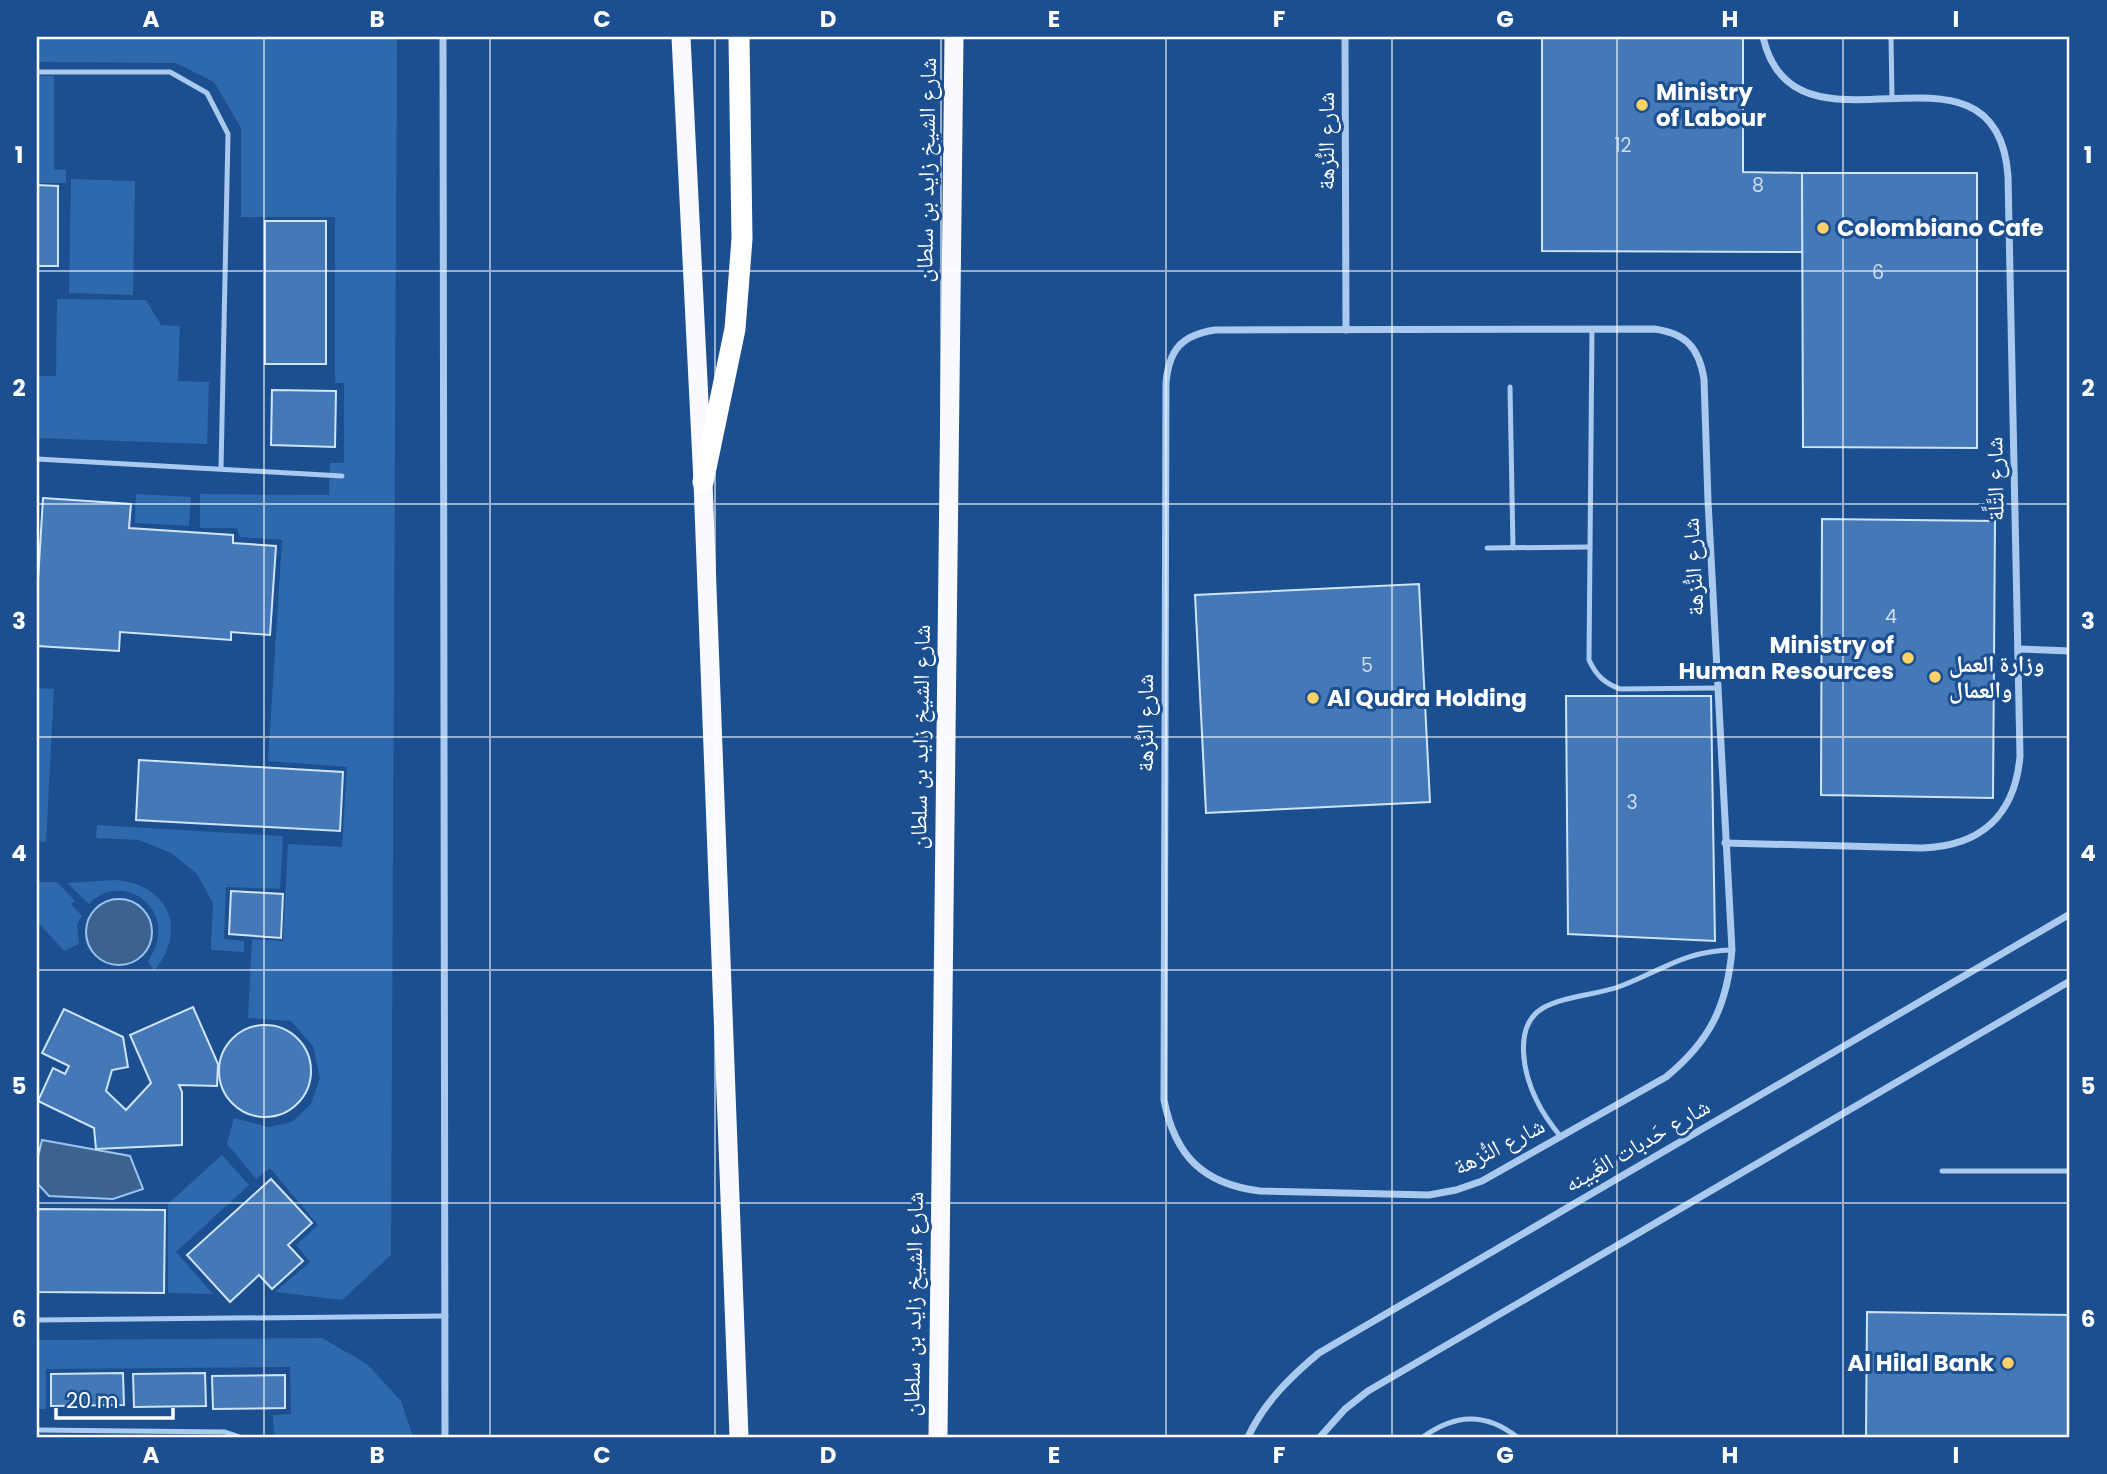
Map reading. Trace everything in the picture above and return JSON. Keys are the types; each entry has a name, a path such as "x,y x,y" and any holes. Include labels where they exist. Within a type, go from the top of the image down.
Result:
{"highway":[{"path":"681,37 703,482 739,1437"},
{"path":"703,482 736,329 742,239 739,37"},
{"name":"شارع الشيخ زايد بن سلطان","path":"938,1437 954,37"}],"street":[{"path":"443,37 445,1437"},
{"name":"شارع النُّزهة","path":"1345,37 1346,330"},
{"name":"شارع التَّلَّة","path":"1725,843 1944,848 1965,842 1983,831 1999,816 2011,798 2018,777 2020,756 2006,159 2002,142 1982,115 1951,99 1934,97 1840,100 1821,98 1803,91 1787,80 1774,65 1763,37"},
{"name":"شارع النُّزهة","path":"1654,329 1669,331 1683,338 1695,349 1702,363 1732,950 1730,979 1720,1008 1707,1035 1689,1058 1666,1077 1482,1181 1456,1190 1415,1195 1260,1191 1220,1182 1202,1171 1187,1156 1168,1121 1164,1100 1167,367 1184,340 1199,332 1346,330 1654,329"},
{"path":"2018,649 2070,651"},
{"name":"شارع حَدبات الغَبينه","path":"1248,1437 1270,1400 1293,1374 1319,1353 2070,914"},
{"path":"1320,1437 1345,1409 1368,1391 2070,981"}],"lane":[{"path":"1891,37 1892,99"},
{"path":"37,72 170,72 207,93 228,134 220,469"},
{"path":"1592,329 1589,660 1600,678 1609,685 1630,690 1718,688"},
{"path":"1510,387 1513,548"},
{"path":"37,459 342,476"},
{"path":"1487,548 1590,547"},
{"path":"1561,1137 1536,1101 1524,1060 1524,1038 1527,1025 1534,1015 1544,1007 1620,986 1679,959 1714,950 1732,950"},
{"path":"1942,1171 2070,1171"},
{"path":"37,1320 446,1316"},
{"path":"1423,1437 1438,1426 1460,1419 1483,1419 1504,1427 1517,1437"},
{"path":"37,1430 225,1432 240,1437"}],"shaded area":[{"path":"37,37 397,37 391,1255 342,1300 275,1292 310,1262 296,1245 318,1225 270,1168 256,1179 227,1144 234,1118 269,1127 292,1122 311,1104 320,1078 313,1046 291,1021 248,1018 252,939 283,941 288,844 342,847 347,767 268,761 282,540 240,537 237,528 200,528 200,494 329,495 330,463 344,463 344,383 335,383 335,217 241,217 241,128 214,82 176,63 37,62"},
{"path":"37,76 54,76 54,169 66,170 66,183 37,183"},
{"path":"71,179 135,181 133,295 69,293"},
{"path":"57,299 146,300 161,325 180,326 178,381 209,382 207,444 37,438 37,376 56,376"},
{"path":"136,494 191,497 189,526 135,523"},
{"path":"37,688 54,689 46,842 37,841"},
{"path":"97,825 283,836 280,889 226,887 224,939 244,941 244,952 211,950 213,903 197,874 171,853 139,840 96,838"},
{"path":"115,880 133,883 148,890 160,899 168,911 170,940 165,955 154,971 148,961 157,943 158,926 153,912 144,900 131,893 117,891 102,894 89,904 67,883"},
{"path":"37,882 57,882 75,901 71,904 82,916 77,925 79,944 64,951 37,921"},
{"path":"125,899 143,908 150,919 150,945 143,956 132,963 113,965 95,956 88,945 86,926 95,908 106,901"},
{"path":"42,1140 130,1156 143,1189 113,1199 49,1196 37,1183 37,1161"},
{"path":"222,1155 249,1185 176,1252 213,1294 168,1293 168,1204"},
{"path":"322,1338 367,1364 401,1401 413,1437 274,1437 273,1415 291,1414 290,1367 46,1369 46,1409 39,1409 37,1340"}],"building":[{"name":"Ministry of Labour","path":"1542,37 1743,37 1743,172 1802,173 1803,252 1542,251"},
{"path":"1802,173 1977,173 1977,448 1803,447"},
{"path":"37,185 58,186 58,266 37,266"},
{"path":"265,221 326,221 326,364 265,364"},
{"path":"272,390 336,391 335,447 271,445"},
{"path":"43,498 131,504 129,528 233,535 233,543 276,546 270,635 231,632 231,640 120,632 119,651 37,646"},
{"name":"Ministry of Human Resources","path":"1822,519 1995,521 1993,798 1821,795"},
{"name":"Al Qudra Holding","path":"1419,584 1430,802 1206,813 1195,595"},
{"path":"1566,696 1711,696 1715,941 1568,934"},
{"path":"139,760 343,772 340,831 136,820"},
{"path":"231,891 283,894 281,938 229,934"},
{"path":"193,1007 218,1064 217,1086 179,1085 182,1092 182,1145 96,1149 94,1128 38,1101 53,1068 65,1074 69,1066 42,1053 64,1009 123,1037 128,1067 112,1070 106,1091 126,1110 151,1083 130,1035"},
{"path":"265,1025 283,1029 298,1038 307,1053 311,1071 307,1089 298,1104 283,1113 265,1117 247,1113 232,1104 223,1089 219,1071 223,1053 232,1038 247,1029"},
{"path":"271,1179 312,1223 288,1245 303,1261 272,1289 259,1275 230,1302 187,1255"},
{"path":"37,1209 165,1210 164,1293 37,1292"},
{"path":"1867,1312 2070,1315 2070,1437 1866,1437"},
{"path":"123,1373 124,1405 51,1406 51,1374"},
{"path":"205,1373 206,1406 134,1407 133,1374"},
{"path":"285,1375 285,1408 213,1409 212,1376"}],"place":[{"name":"Ministry of Labour","path":"1642,105"},
{"name":"Colombiano Cafe","path":"1823,228"},
{"name":"Ministry of Human Resources","path":"1908,658"},
{"name":"وزارة العمل والعمال","path":"1935,677"},
{"name":"Al Qudra Holding","path":"1313,698"},
{"name":"Al Hilal Bank","path":"2008,1363"}]}
